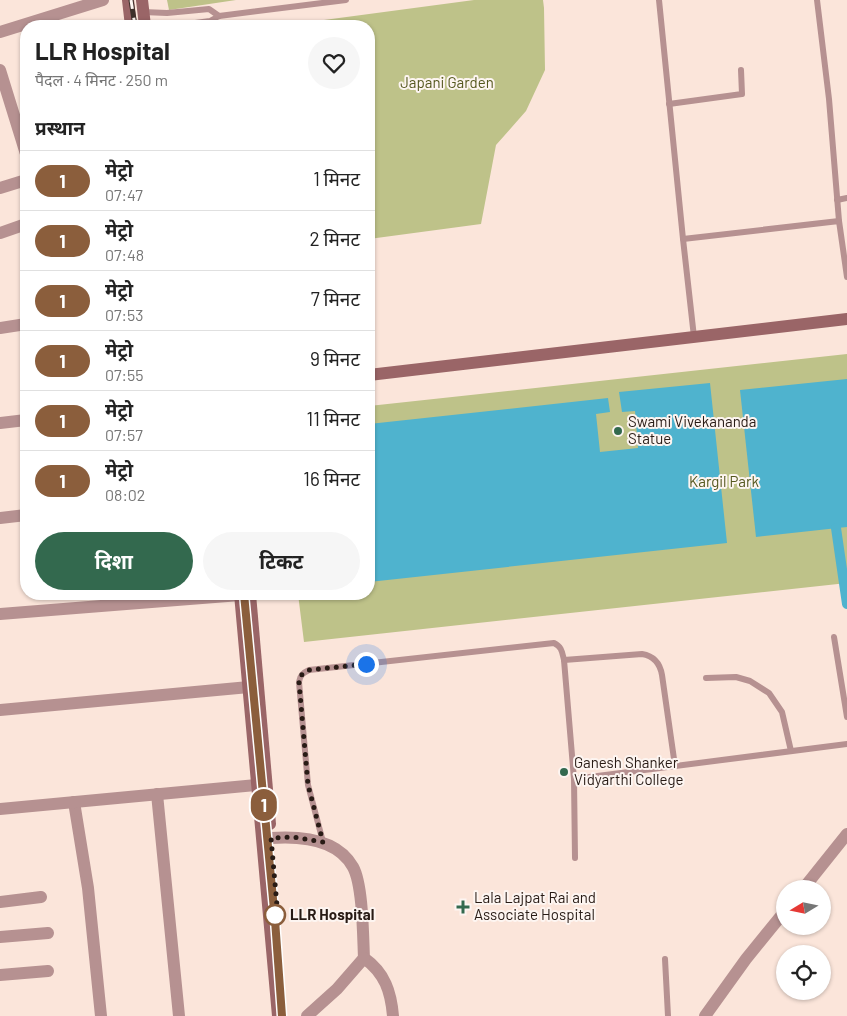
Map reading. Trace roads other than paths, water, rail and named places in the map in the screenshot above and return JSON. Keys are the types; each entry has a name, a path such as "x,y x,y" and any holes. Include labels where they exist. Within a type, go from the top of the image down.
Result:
{"main road":[{"path":"128,0 131,20"},
{"path":"143,6 144,20"},
{"path":"375,374 847,318"},
{"path":"243,600 248,687 257,725 257,785 278,1016"},
{"path":"244,600 271,838 286,1016"}],"street":[{"path":"43,20 103,0"},
{"path":"0,32 20,27"},
{"path":"0,70 20,135"},
{"path":"0,188 20,182"},
{"path":"0,233 20,226"},
{"path":"0,328 20,325"},
{"path":"0,423 20,421"},
{"path":"0,518 20,516"},
{"path":"0,614 170,600"},
{"path":"0,710 248,687"},
{"path":"0,809 257,785"},
{"path":"157,794 179,1016"},
{"path":"74,802 88,888 101,1016"},
{"path":"810,880 847,834"},
{"path":"271,838 293,837 323,842 345,856 353,867 358,880 364,958 337,990 307,1016"},
{"path":"0,902 41,897"},
{"path":"705,1016 776,922"},
{"path":"0,937 48,933"},
{"path":"364,958 374,965 388,986 394,1016"},
{"path":"0,975 48,971"}],"lane":[{"path":"212,20 219,16 346,0"},
{"path":"659,0 668,104 694,337"},
{"path":"817,0 829,99 839,221 847,277"},
{"path":"143,6 167,13 209,10 219,16"},
{"path":"668,104 742,94 741,70"},
{"path":"837,200 847,198"},
{"path":"683,239 839,221"},
{"path":"834,637 847,717"},
{"path":"323,842 308,785 300,676 309,670 554,643 559,645 564,660 574,779 575,858"},
{"path":"564,660 642,654 656,660 662,675 675,766"},
{"path":"706,678 736,677 750,681 769,693 782,712 791,751"},
{"path":"574,779 847,744"},
{"path":"665,959 668,1016"}],"water":[{"path":"847,379 847,527 756,537 740,390"},
{"path":"710,383 727,543 375,581 375,423 608,398 610,412 596,414 600,452 638,448 635,411 622,412 619,392"}],"waterway":[{"path":"836,528 847,604"}],"railway":[{"path":"131,0 134,20"},
{"path":"245,600 275,920 282,1016"}],"metro line":[{"name":"1","path":"245,600 275,920 282,1016"}],"place":[{"name":"Swami Vivekananda Statue","path":"618,431"},
{"name":"Ganesh Shanker Vidyarthi College","path":"564,772"},
{"name":"Lala Lajpat Rai and Associate Hospital","path":"463,907"},
{"name":"LLR Hospital","path":"275,915"}],"park label":[{"name":"Japani Garden","path":"447,83"},
{"name":"Kargil Park","path":"724,482"}]}
